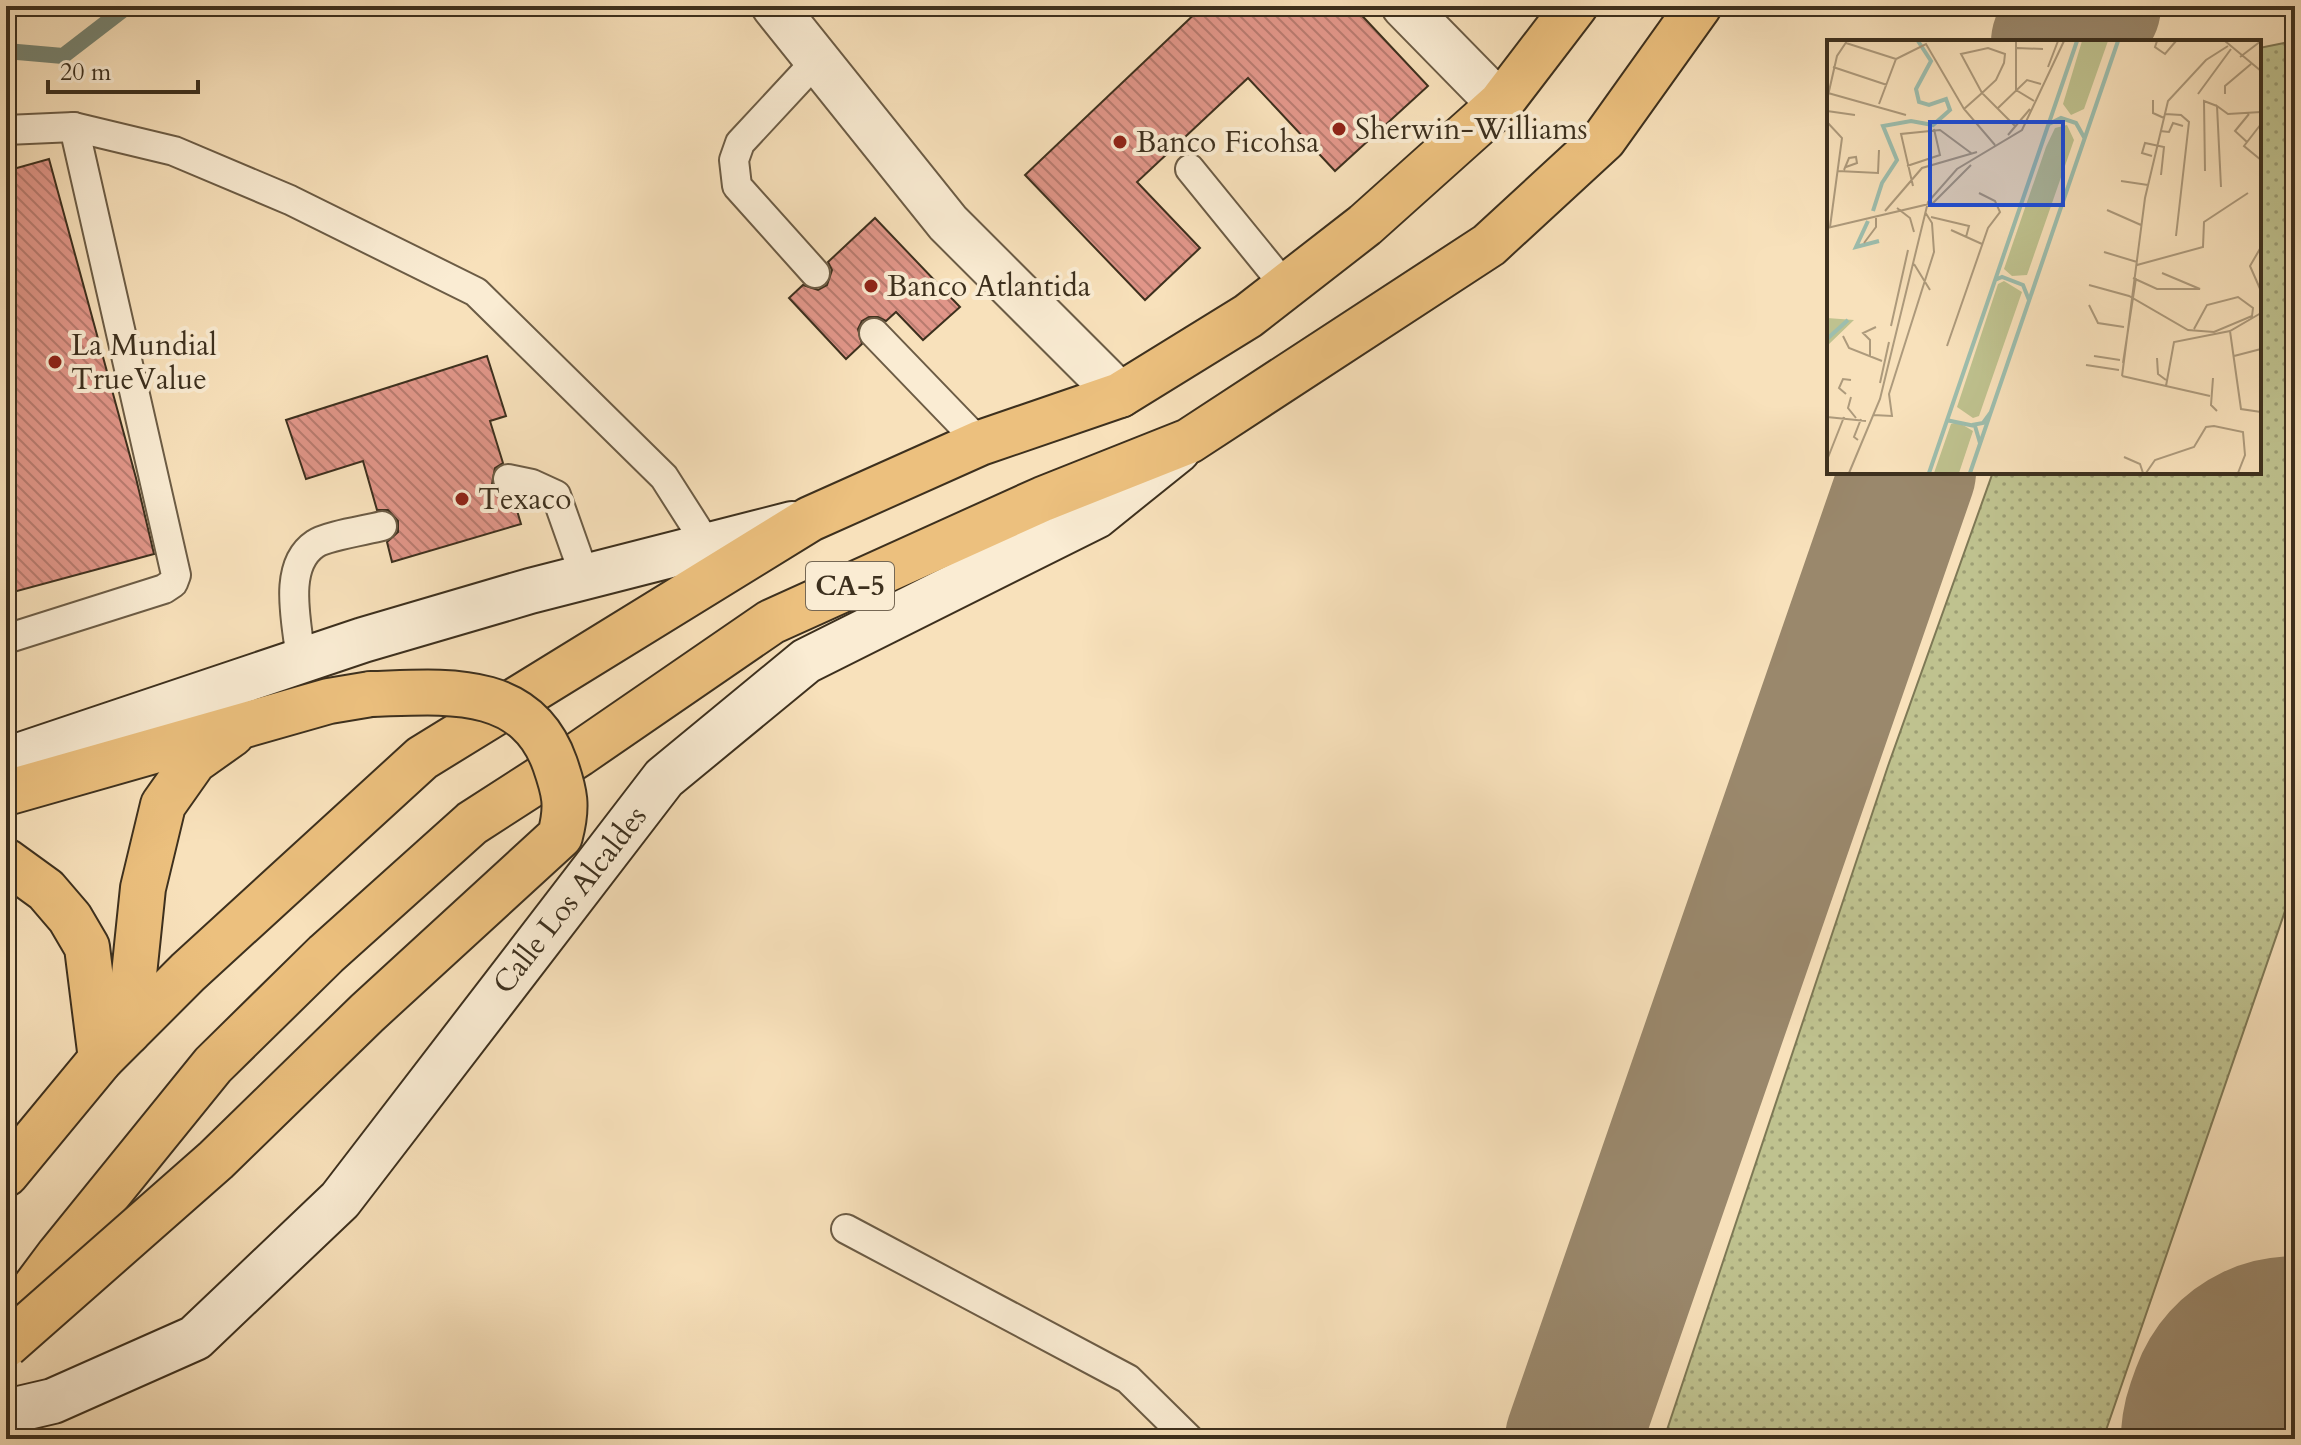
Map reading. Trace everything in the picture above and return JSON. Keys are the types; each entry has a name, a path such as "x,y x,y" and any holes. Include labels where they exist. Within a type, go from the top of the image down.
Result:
{"main road":[{"path":"774,6 948,223 1120,395"},
{"path":"1404,6 1500,104"},
{"name":"CA-5","path":"6,1174 115,1046 200,961 422,758 810,519 980,443 1120,395 1248,316 1365,225 1500,104 1575,6"},
{"name":"CA-5","path":"6,1326 59,1255 213,1065 326,954 472,823 579,754 771,622 1043,499 1189,441 1489,245 1604,139 1699,6"},
{"name":"Calle Los Alcaldes","path":"6,1412 53,1401 195,1338 340,1200 664,778 806,661 1096,516 1189,441"},
{"path":"6,760 363,640 585,577 810,519"},
{"path":"6,793 329,701 371,694 442,692 484,696 516,711 532,723 556,765 567,810 560,836 535,862 367,1013 216,1160 6,1345"},
{"path":"115,1046 143,888 163,805 194,761 243,725"},
{"path":"6,861 46,890 70,918 87,947 115,1046"}],"lane":[{"path":"815,273 737,186 734,160 740,143 818,59"},
{"path":"6,130 74,127 174,151 290,200 476,292 664,477 708,546"},
{"path":"6,639 164,589 173,583 176,575 74,127"},
{"path":"1190,169 1286,287"},
{"path":"874,333 980,443"},
{"path":"508,479 532,484 556,495 585,577"},
{"path":"301,661 293,579 299,561 316,543 382,526"},
{"path":"846,1229 1128,1379 1189,1439"}],"green space":[{"path":"2295,43 2295,882 2103,1439 1664,1439 1888,766 1992,474 2261,474 2261,48"}],"building":[{"path":"1203,6 1353,6 1428,86 1335,171 1248,78 1137,182 1200,248 1145,300 1025,175"},
{"name":"La Mundial TrueValue","path":"49,159 154,554 6,594 6,171"},
{"name":"Banco Atlantida","path":"875,218 960,307 923,340 896,312 886,321 869,317 862,321 858,329 862,344 846,359 789,298 803,285 818,290 827,285 832,270 828,262"},
{"path":"487,356 506,416 490,421 503,463 495,468 492,484 497,492 513,497 521,524 392,562 387,542 398,532 398,521 388,510 377,510 363,461 306,479 286,420"}],"waterway":[{"path":"6,51 63,56 128,6"}],"taxiway":[{"path":"2061,40 2093,6"},
{"path":"1573,1439 1907,474"}],"runway":[{"path":"2290,1439 2295,1425"}],"place":[{"name":"Sherwin-Williams","path":"1339,129"},
{"name":"Banco Ficohsa","path":"1120,142"},
{"name":"Banco Atlantida","path":"871,286"},
{"name":"La Mundial TrueValue","path":"55,362"},
{"name":"Texaco","path":"462,499"}]}
